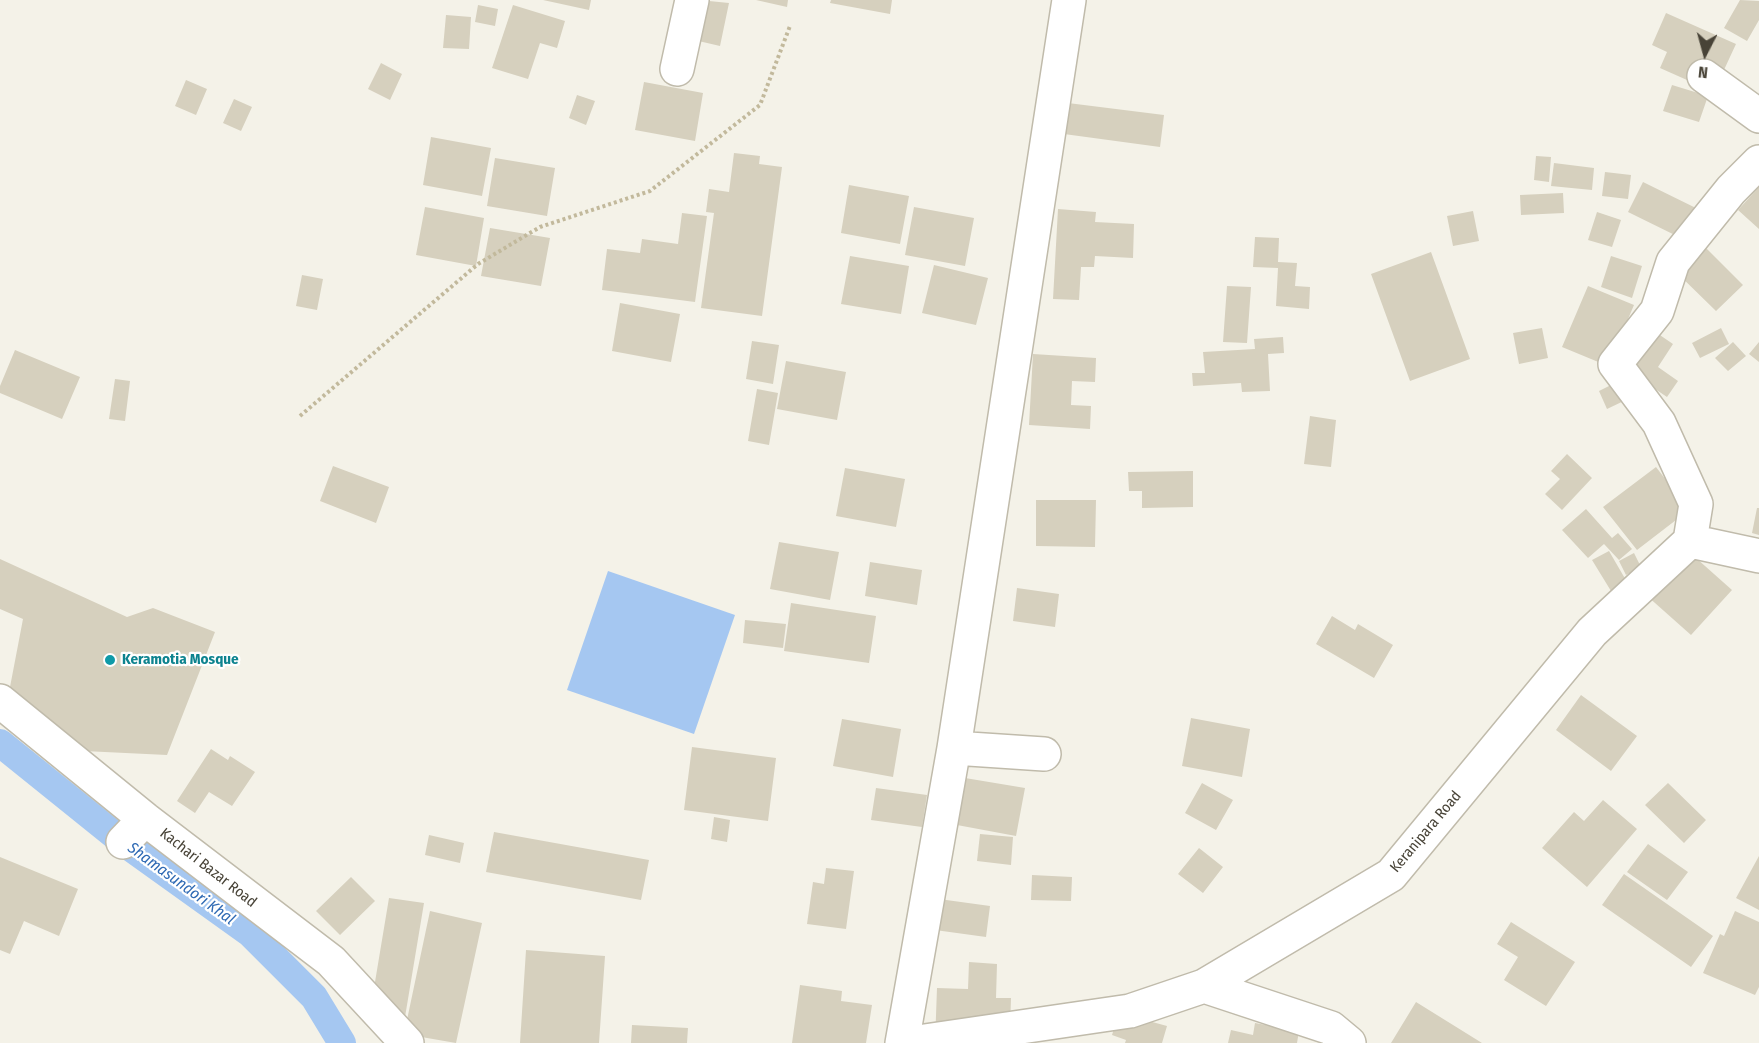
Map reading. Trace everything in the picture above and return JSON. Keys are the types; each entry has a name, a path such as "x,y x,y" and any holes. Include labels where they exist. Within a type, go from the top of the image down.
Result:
{"street":[{"path":"676,69 692,0"},
{"path":"917,1042 954,748 1069,0"},
{"path":"1704,76 1759,116"},
{"path":"1759,162 1731,190 1673,262 1657,311 1615,364 1659,423 1696,504 1690,541 1759,556"},
{"name":"Keranipara Road","path":"917,1042 1130,1011 1204,986 1391,875 1592,632 1690,541"},
{"name":"Kachari Bazar Road","path":"0,700 145,819 331,961 407,1043"},
{"path":"954,748 1044,754"},
{"path":"123,842 145,819"},
{"path":"1204,986 1331,1028 1348,1043"}],"path":[{"path":"300,416 478,264 540,227 650,191 760,105 790,26"}],"water":[{"path":"608,571 735,615 694,734 567,690"}],"building":[{"path":"543,0 591,0 589,10"},
{"path":"699,0 729,3 720,46 690,39"},
{"path":"756,0 788,0 787,7"},
{"path":"831,0 892,0 890,14 830,3"},
{"path":"1740,0 1759,1 1759,20 1747,41 1724,28"},
{"path":"478,5 498,9 495,26 475,22"},
{"path":"513,5 565,21 557,48 540,43 528,79 492,68"},
{"path":"1666,13 1736,44 1723,72 1696,84 1660,68 1667,52 1652,45"},
{"path":"446,15 471,17 469,49 443,48"},
{"path":"381,63 402,74 390,100 368,89"},
{"path":"186,80 207,89 196,115 175,106"},
{"path":"644,82 703,93 695,141 635,130"},
{"path":"1672,85 1708,96 1699,122 1663,111"},
{"path":"577,95 595,101 586,125 569,118"},
{"path":"234,99 252,107 241,131 223,123"},
{"path":"1068,103 1164,115 1160,147 1064,134"},
{"path":"431,137 491,148 482,196 423,185"},
{"path":"734,153 760,156 759,164 782,167 762,316 701,308 714,213 706,212 709,189 729,192"},
{"path":"1536,156 1551,157 1549,182 1534,180"},
{"path":"495,158 555,168 547,216 487,206"},
{"path":"1554,163 1594,168 1592,190 1551,186"},
{"path":"1605,172 1631,175 1628,199 1602,196"},
{"path":"1643,182 1702,211 1687,241 1628,212"},
{"path":"849,185 909,196 900,244 841,233"},
{"path":"1759,187 1759,229 1738,210"},
{"path":"1563,193 1564,213 1521,215 1520,195"},
{"path":"425,207 484,218 476,266 416,255"},
{"path":"914,207 974,218 965,266 905,255"},
{"path":"1058,209 1096,212 1095,222 1134,224 1133,258 1095,256 1094,267 1081,267 1079,300 1053,299"},
{"path":"1473,211 1479,241 1453,246 1447,216"},
{"path":"1597,212 1621,220 1612,247 1588,240"},
{"path":"682,213 707,216 695,302 602,290 607,249 640,253 642,239 678,244"},
{"path":"490,228 550,238 541,286 481,276"},
{"path":"1255,237 1279,238 1278,262 1297,263 1295,286 1310,287 1309,309 1276,306 1278,268 1253,267"},
{"path":"1700,242 1743,285 1716,311 1673,269"},
{"path":"1431,252 1470,359 1410,381 1371,274"},
{"path":"850,256 909,266 901,314 841,304"},
{"path":"1611,256 1642,266 1632,298 1601,287"},
{"path":"934,265 988,278 976,325 922,313"},
{"path":"302,275 323,279 317,310 296,306"},
{"path":"1227,286 1251,287 1247,343 1223,342"},
{"path":"1588,286 1634,305 1608,366 1562,347"},
{"path":"620,303 680,314 671,362 612,351"},
{"path":"1648,327 1673,344 1658,367 1678,381 1667,397 1621,366"},
{"path":"1542,328 1548,358 1519,364 1513,333"},
{"path":"1721,328 1729,344 1700,358 1692,343"},
{"path":"1283,337 1284,353 1268,354 1270,391 1242,392 1241,383 1193,386 1192,373 1205,373 1203,352 1255,349 1254,339"},
{"path":"752,341 779,345 773,384 746,379"},
{"path":"1733,342 1746,356 1728,371 1715,358"},
{"path":"1759,342 1759,362 1749,354"},
{"path":"15,350 80,377 62,419 0,393 0,386"},
{"path":"1033,354 1096,358 1095,382 1072,381 1071,405 1091,406 1090,429 1029,425"},
{"path":"786,361 846,372 837,420 777,409"},
{"path":"115,379 130,381 125,421 109,419"},
{"path":"1621,380 1630,398 1607,409 1599,391"},
{"path":"757,389 778,393 769,445 748,441"},
{"path":"1310,416 1336,420 1331,467 1304,464"},
{"path":"1567,454 1592,478 1562,510 1545,494 1560,479 1551,471"},
{"path":"333,466 389,487 376,523 320,501"},
{"path":"1656,467 1689,510 1637,550 1603,507"},
{"path":"845,468 905,479 896,527 836,516"},
{"path":"1193,471 1193,507 1142,508 1142,491 1129,491 1128,472"},
{"path":"1036,500 1096,500 1095,547 1036,546"},
{"path":"1757,508 1759,508 1759,535 1752,533"},
{"path":"1586,509 1612,538 1618,533 1632,549 1619,560 1604,544 1588,558 1562,530"},
{"path":"779,542 839,552 830,600 770,589"},
{"path":"1687,550 1732,590 1691,635 1646,595"},
{"path":"1609,551 1627,582 1611,591 1592,560"},
{"path":"1634,553 1641,567 1626,575 1619,561"},
{"name":"Keramotia Mosque","path":"0,559 127,617 153,608 215,632 167,755 84,751 10,687 23,619 0,609"},
{"path":"870,562 922,570 917,605 865,596"},
{"path":"1017,588 1059,594 1055,627 1013,621"},
{"path":"791,603 876,616 869,663 784,651"},
{"path":"1332,616 1355,630 1358,624 1393,645 1374,678 1316,644"},
{"path":"745,620 786,624 783,648 743,643"},
{"path":"1581,695 1637,736 1611,771 1556,730"},
{"path":"1191,718 1250,729 1242,777 1182,766"},
{"path":"842,719 901,729 893,777 833,766"},
{"path":"692,747 776,758 768,821 684,810"},
{"path":"211,749 228,760 230,756 255,772 232,806 209,792 195,813 177,801"},
{"path":"965,778 1025,788 1016,836 957,825"},
{"path":"1202,783 1233,800 1216,830 1185,813"},
{"path":"1668,783 1706,820 1684,843 1645,805"},
{"path":"876,788 927,795 922,827 871,820"},
{"path":"1603,800 1637,829 1587,887 1542,848 1574,812 1584,821"},
{"path":"714,817 730,820 727,842 711,839"},
{"path":"494,832 649,860 641,900 486,872"},
{"path":"980,834 1013,837 1011,865 977,861"},
{"path":"429,835 464,843 460,863 425,855"},
{"path":"1648,844 1688,872 1667,900 1627,872"},
{"path":"1199,848 1223,867 1203,893 1178,874"},
{"path":"1759,856 1759,910 1736,898"},
{"path":"0,857 78,889 59,936 24,921 10,954 0,950"},
{"path":"826,868 854,871 846,929 807,924 813,882 824,884"},
{"path":"1624,874 1713,936 1691,967 1602,905"},
{"path":"1032,875 1072,877 1071,901 1031,900"},
{"path":"351,877 375,901 340,935 316,911"},
{"path":"389,898 424,903 405,1017 375,1012 374,988"},
{"path":"939,899 990,906 986,937 935,930"},
{"path":"430,911 482,923 456,1043 404,1034"},
{"path":"1735,911 1759,922 1759,987 1755,995 1703,973 1720,934 1724,936"},
{"path":"1511,922 1575,962 1546,1006 1504,980 1518,957 1497,944"},
{"path":"526,950 605,956 599,1043 520,1043"},
{"path":"969,962 997,964 996,998 1011,998 1010,1029 935,1043 937,988 968,989"},
{"path":"800,985 842,991 841,1001 872,1005 866,1043 792,1043"},
{"path":"1416,1002 1482,1043 1391,1043"},
{"path":"1134,1017 1167,1026 1162,1043 1125,1043 1126,1040 1112,1035 1117,1019"},
{"path":"1255,1023 1299,1031 1297,1043 1228,1043 1231,1030 1253,1035"},
{"path":"632,1025 688,1028 687,1043 631,1043"}],"waterway":[{"name":"Shamasundori Khal","path":"0,743 123,842 250,933 314,997 342,1043"}],"place":[{"name":"Keramotia Mosque","path":"110,660"}]}
